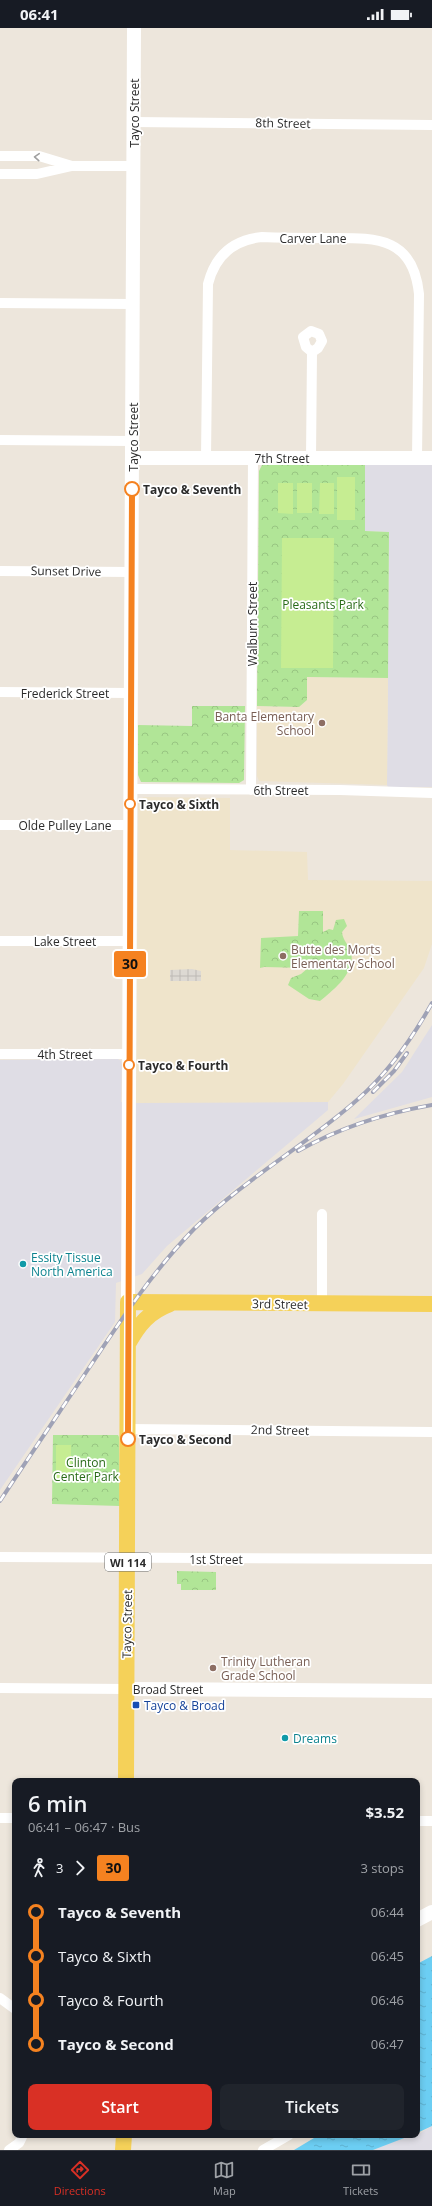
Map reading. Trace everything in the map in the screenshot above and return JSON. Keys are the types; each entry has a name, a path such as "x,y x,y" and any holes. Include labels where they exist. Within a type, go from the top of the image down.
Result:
{"main road":[{"name":"3rd Street","path":"128,1302 432,1304"},
{"name":"Tayco Street","path":"126,1778 128,1302"},
{"path":"128,1344 135,1331 149,1314 173,1302"},
{"path":"123,2150 124,2138"}],"street":[{"name":"Tayco Street","path":"128,1302 134,28"},
{"name":"8th Street","path":"134,122 432,125"},
{"path":"0,156 39,156 72,166"},
{"path":"0,174 38,174 72,166 134,166"},
{"name":"Carver Lane","path":"206,458 208,284 211,273 218,259 230,247 250,238 262,237 368,238 389,243 406,257 416,278 419,294 417,458"},
{"path":"0,303 133,304"},
{"path":"311,458 312,352"},
{"path":"0,440 133,441"},
{"name":"7th Street","path":"132,458 432,458"},
{"name":"Walburn Street","path":"251,790 253,458"},
{"name":"Sunset Drive","path":"0,571 132,572"},
{"name":"Frederick Street","path":"0,692 131,693"},
{"name":"6th Street","path":"130,790 251,790 432,793"},
{"name":"Olde Pulley Lane","path":"0,825 130,825"},
{"name":"Lake Street","path":"0,941 129,942"},
{"name":"4th Street","path":"0,1054 129,1054"},
{"path":"322,1214 322,1304"},
{"name":"2nd Street","path":"128,1429 432,1432"},
{"name":"1st Street","path":"0,1557 432,1559"},
{"name":"Broad Street","path":"0,1688 432,1691"},
{"path":"0,1818 12,1818"},
{"path":"420,1821 432,1820"},
{"path":"420,1918 432,1912"},
{"path":"2,2003 12,2008"},
{"path":"9,2150 19,2143 22,2138"},
{"path":"263,2150 284,2138"}],"shaded area":[{"path":"365,465 432,465 432,787 388,787 387,785 389,532 365,531"},
{"name":"Banta Elementary School","path":"307,677 388,678 387,785 259,781 257,776 257,706 299,707 307,700"},
{"name":"Butte des Morts Elementary School","path":"144,797 230,798 230,850 307,852 308,880 432,881 432,944 424,968 343,1084 328,1102 136,1103 138,800"},
{"path":"192,969 201,971 201,981 170,981 170,970"},
{"path":"432,1025 432,1097 354,1119 402,1072"},
{"path":"118,1059 121,1061 122,1065 121,1102 328,1102 328,1110 167,1246 142,1274 116,1283 115,1322 0,1490 0,1060"},
{"path":"432,2126 432,2150 373,2150 403,2138 420,2138 420,2133"}],"green space":[{"name":"Pleasants Park","path":"262,465 365,465 365,531 389,532 388,678 307,677 307,700 299,707 257,706 259,471"},
{"path":"337,477 355,477 355,520 337,520"},
{"path":"278,483 293,483 293,514 278,513"},
{"path":"297,483 312,483 312,513 297,513"},
{"path":"320,483 334,483 334,514 319,514"},
{"path":"282,538 334,538 333,668 281,668"},
{"path":"192,706 245,706 244,780 239,783 141,782 138,775 138,725 192,726"},
{"path":"299,911 323,911 323,932 329,929 333,930 336,920 344,919 347,926 342,932 351,952 352,960 350,967 347,974 337,986 320,1001 309,999 288,985 291,978 301,974 308,968 260,968 261,938 298,936"},
{"name":"Clinton Center Park","path":"53,1435 118,1435 120,1506 52,1504"},
{"path":"56,1445 71,1445 71,1479 56,1479"},
{"path":"177,1571 216,1572 216,1590 181,1590 181,1584 177,1584"}],"water":[{"path":"432,1956 432,2126 420,2132 420,1962"},
{"path":"314,2138 404,2138 373,2150 294,2150"}],"railway":[{"path":"0,1501 127,1312 152,1277 179,1245 213,1211 253,1179 337,1117 368,1090 399,1055 432,1003"},
{"path":"373,1092 394,1071 407,1053"},
{"path":"298,1151 330,1135 363,1122 397,1112 432,1105"}],"bus line":[{"name":"30","path":"128,1439 127,1311 130,1106 129,942 132,489"}],"place":[{"name":"Tayco & Seventh","path":"132,489"},
{"name":"Banta Elementary School","path":"322,723"},
{"name":"Tayco & Sixth","path":"130,804"},
{"name":"Butte des Morts Elementary School","path":"283,956"},
{"name":"Tayco & Fourth","path":"129,1065"},
{"name":"Essity Tissue North America","path":"23,1264"},
{"name":"Tayco & Second","path":"128,1439"},
{"name":"Trinity Lutheran Grade School","path":"213,1668"},
{"name":"Tayco & Broad","path":"136,1705"},
{"name":"Dreams","path":"285,1738"}]}
